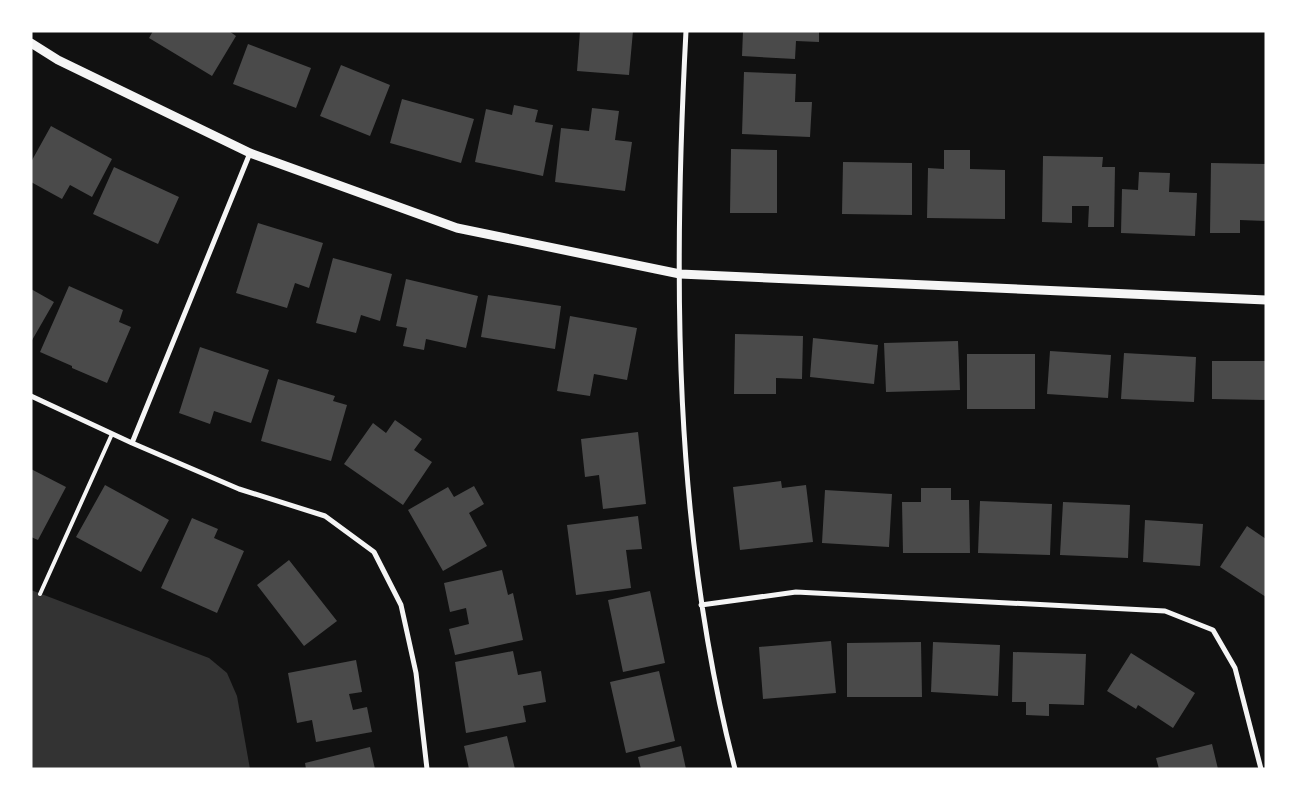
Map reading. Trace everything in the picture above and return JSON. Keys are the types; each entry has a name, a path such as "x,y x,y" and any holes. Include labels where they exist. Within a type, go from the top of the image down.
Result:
{"street":[{"path":"686,31 680,226 683,405 691,520 701,605 724,728 734,769"},
{"path":"31,43 58,60 250,153 457,228 680,274 1266,300"},
{"path":"132,443 250,153"},
{"path":"31,396 132,443 239,489 325,516 374,552 401,605 416,673 427,769"},
{"path":"701,605 796,592 1165,611 1213,630 1235,668 1261,769"}],"lane":[{"path":"40,594 112,434"}],"shaded area":[{"path":"31,590 209,658 227,673 237,696 250,769 31,769"}],"building":[{"path":"153,31 229,31 236,36 212,76 149,38"},
{"path":"580,31 633,31 629,75 577,71"},
{"path":"743,31 819,31 819,42 796,41 795,59 742,56"},
{"path":"248,44 311,68 296,108 233,84"},
{"path":"341,65 390,85 370,136 320,116"},
{"path":"744,72 796,74 795,102 812,102 810,137 742,134"},
{"path":"402,99 474,119 461,163 390,143"},
{"path":"514,105 538,110 535,122 553,125 543,176 475,162 486,109 512,115"},
{"path":"592,108 619,111 615,140 632,142 625,191 555,182 561,128 589,131"},
{"path":"51,126 112,159 92,197 70,185 62,199 31,182 31,162"},
{"path":"731,149 777,150 777,213 730,213"},
{"path":"944,150 970,150 970,169 1005,170 1005,219 927,218 928,168 944,169"},
{"path":"1043,156 1103,157 1102,167 1115,167 1114,227 1088,227 1089,206 1072,206 1072,223 1042,222"},
{"path":"843,162 912,163 912,215 842,214"},
{"path":"1211,163 1266,164 1266,221 1240,220 1240,233 1210,233"},
{"path":"114,167 179,197 158,244 93,214"},
{"path":"1139,172 1170,173 1169,192 1197,193 1195,236 1121,233 1122,189 1138,190"},
{"path":"258,223 323,243 309,288 295,283 287,308 236,293"},
{"path":"333,258 392,274 380,321 361,315 356,333 316,323"},
{"path":"406,279 478,296 466,348 426,339 424,350 403,346 407,328 396,326"},
{"path":"69,286 123,310 119,322 131,327 107,383 40,352"},
{"path":"31,289 54,302 31,342"},
{"path":"488,295 561,306 555,349 481,337"},
{"path":"570,316 637,328 627,380 594,374 590,396 557,391"},
{"path":"735,334 803,336 802,379 776,378 776,394 734,394"},
{"path":"813,338 878,345 874,384 810,377"},
{"path":"958,341 960,390 886,392 884,343"},
{"path":"200,347 269,370 251,423 214,411 210,424 179,413"},
{"path":"1050,351 1111,355 1108,398 1047,394"},
{"path":"1124,353 1196,357 1194,402 1121,399"},
{"path":"967,354 1035,354 1035,409 967,409"},
{"path":"1212,361 1266,361 1266,400 1212,399"},
{"path":"278,379 335,396 333,401 347,405 331,461 261,441"},
{"path":"395,420 422,439 414,450 432,462 403,505 344,464 373,423 386,433"},
{"path":"638,432 646,504 603,509 599,475 585,477 581,439"},
{"path":"31,469 66,487 38,540 31,537"},
{"path":"781,481 782,488 806,485 813,542 740,550 733,487"},
{"path":"105,485 169,520 141,572 76,537"},
{"path":"474,486 484,504 469,513 487,546 443,571 408,510 448,487 454,497"},
{"path":"921,488 951,488 951,500 969,500 970,553 903,553 902,502 921,502"},
{"path":"825,490 892,494 889,547 822,543"},
{"path":"980,501 1052,504 1050,555 978,553"},
{"path":"1063,502 1130,505 1128,558 1060,555"},
{"path":"638,516 642,549 626,550 631,588 576,595 567,525"},
{"path":"192,518 218,529 214,538 244,551 217,613 161,588"},
{"path":"1145,520 1203,524 1200,566 1143,562"},
{"path":"1247,526 1266,539 1266,597 1220,567"},
{"path":"289,560 337,621 304,646 257,585"},
{"path":"502,570 508,595 513,593 523,640 455,655 449,629 469,624 466,608 450,612 444,583"},
{"path":"650,591 665,663 623,672 608,600"},
{"path":"831,641 836,693 763,699 759,647"},
{"path":"921,642 922,697 847,697 847,643"},
{"path":"933,642 1000,645 998,696 931,692"},
{"path":"513,651 518,675 541,671 546,702 523,706 526,722 466,733 455,662"},
{"path":"1013,652 1086,654 1084,705 1049,704 1049,716 1026,715 1026,702 1012,702"},
{"path":"1131,653 1195,693 1173,728 1138,705 1136,709 1107,691"},
{"path":"356,660 362,692 349,694 353,710 367,707 372,732 316,742 312,720 297,723 288,673"},
{"path":"659,671 675,741 626,753 610,682"},
{"path":"507,736 515,769 469,769 464,746"},
{"path":"1212,744 1218,769 1159,769 1156,758"},
{"path":"681,746 686,769 641,769 638,757"},
{"path":"370,747 375,769 306,769 305,763"}]}
